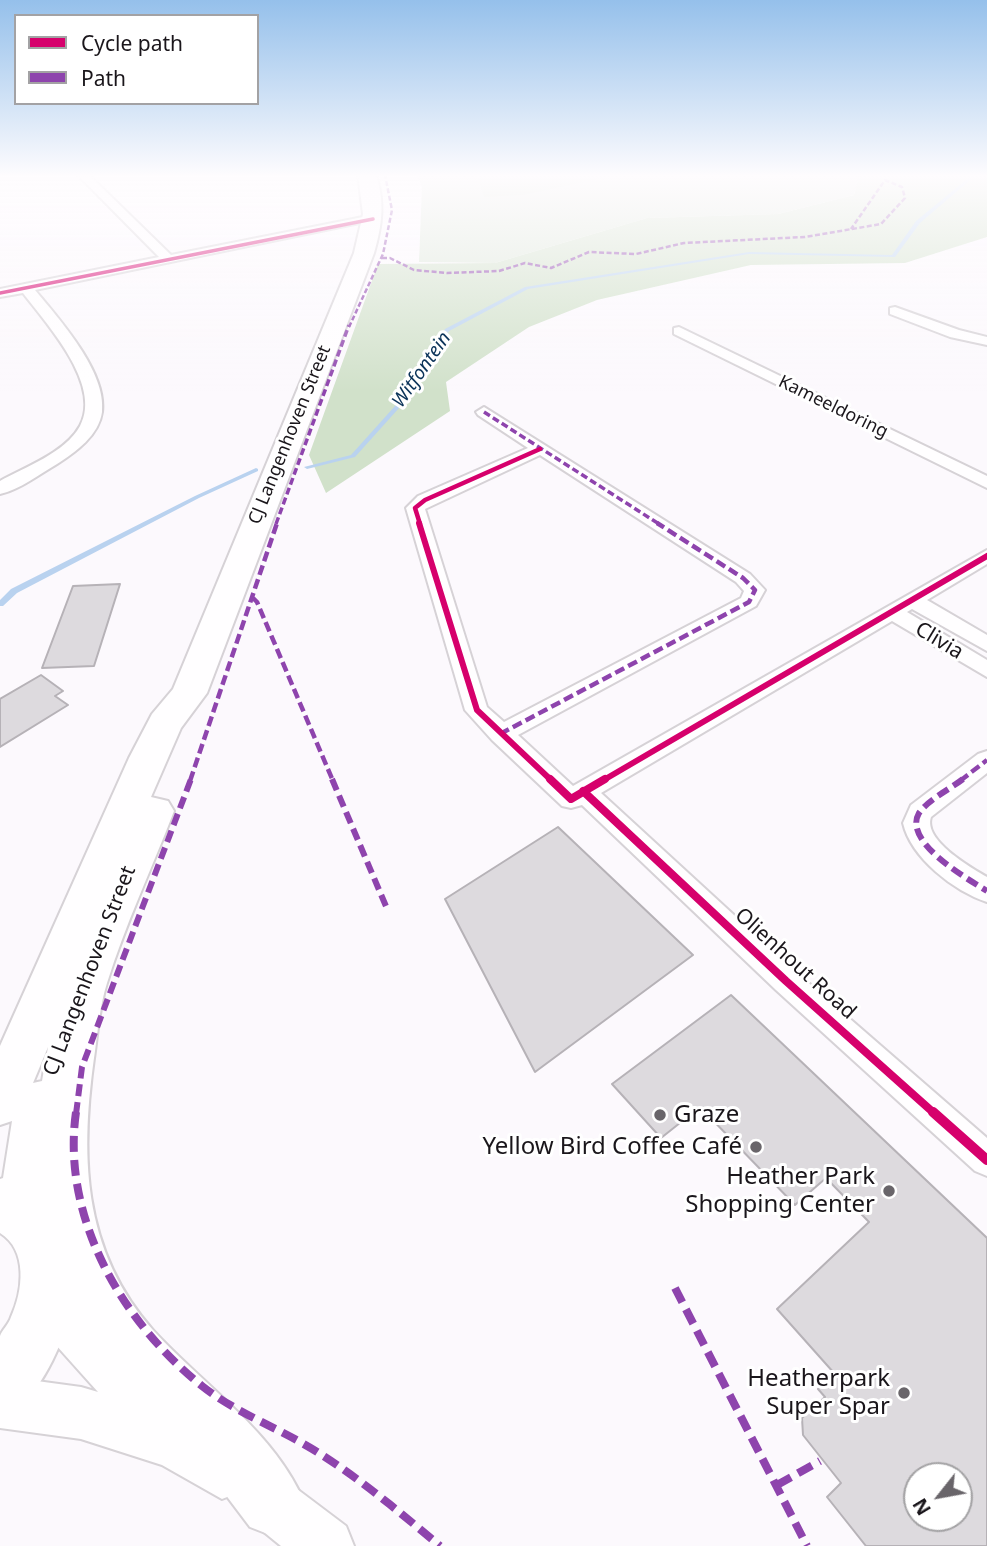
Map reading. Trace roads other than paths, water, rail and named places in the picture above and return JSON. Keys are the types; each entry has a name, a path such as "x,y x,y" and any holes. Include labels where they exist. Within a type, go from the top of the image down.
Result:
{"highway":[{"name":"CJ Langenhoven Street","path":"0,1102 148,758 165,723 189,693 366,247"},
{"name":"CJ Langenhoven Street","path":"12,1210 41,1098 84,981 189,725 189,693"},
{"path":"84,981 67,1070 59,1142 60,1174 72,1238 97,1300 116,1331 186,1409 234,1454 273,1504"},
{"path":"0,1383 24,1353 39,1326 47,1299 49,1274 46,1251 12,1210"}],"main road":[{"path":"47,1299 148,1408 175,1443"},
{"path":"0,1402 73,1412 175,1443 273,1504 326,1546"}],"street":[{"path":"156,247 169,260"},
{"path":"0,293 233,247"},
{"path":"0,489 69,446 90,425 93,416 89,389 79,357 26,288"},
{"path":"895,311 955,334 987,341"},
{"name":"Kameeldoring","path":"679,331 987,483"},
{"path":"484,412 743,578 755,590 754,597 734,610 500,734"},
{"name":"Olienhout Road","path":"540,449 425,500 415,508 474,705 500,734 577,795 987,1160"},
{"path":"577,795 987,556"},
{"name":"Clivia","path":"912,600 987,644"},
{"name":"Clivia","path":"892,612 987,670"},
{"path":"987,760 920,812 914,824 920,840 987,891"}],"waterway":[{"name":"Witfontein","path":"307,467 353,456 406,397 447,330 527,288 749,253 893,256 900,247"},
{"name":"Witfontein","path":"0,604 14,591 197,497 256,470"}],"place":[{"name":"Graze","path":"660,1115"},
{"name":"Yellow Bird Coffee Café","path":"756,1147"},
{"name":"Heather Park Shopping Center","path":"889,1191"},
{"name":"Heatherpark Super Spar","path":"904,1393"}]}
